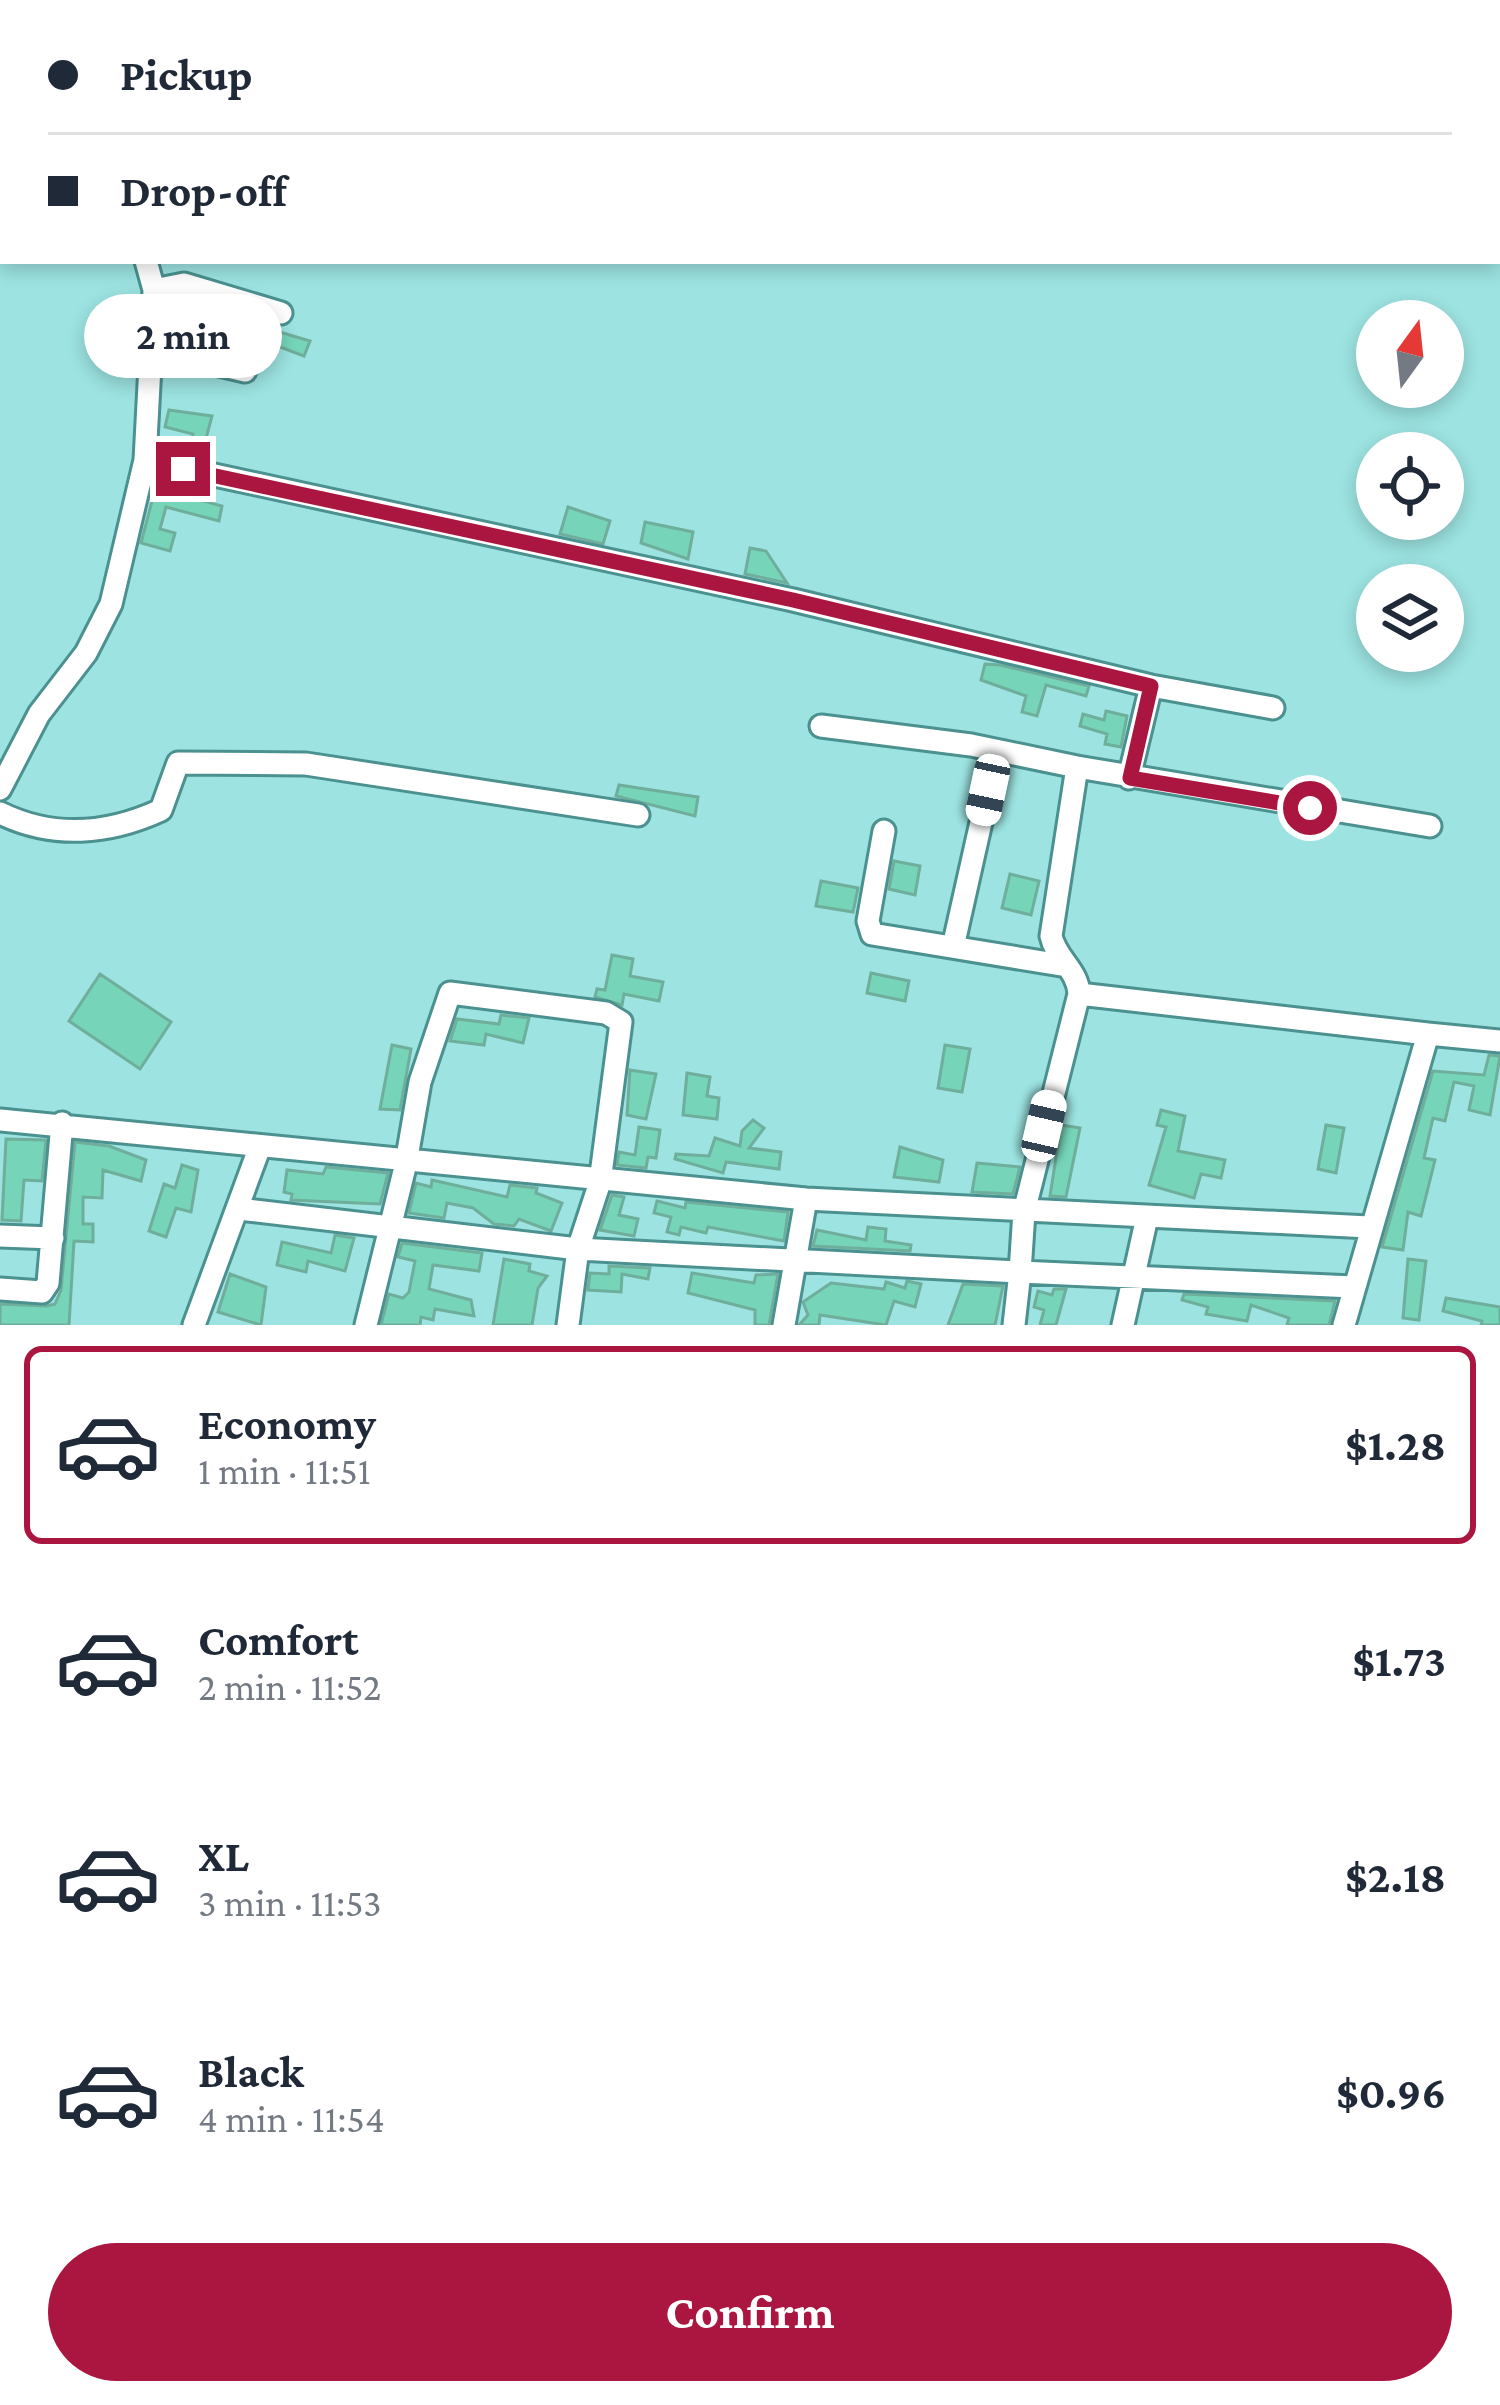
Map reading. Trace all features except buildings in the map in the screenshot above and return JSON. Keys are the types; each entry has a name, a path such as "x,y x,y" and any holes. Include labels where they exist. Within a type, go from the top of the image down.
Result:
{"street":[{"path":"0,789 39,714 86,653 111,604 145,460 147,348 154,290 147,264"},
{"path":"154,290 184,284 281,313"},
{"path":"147,348 245,371"},
{"path":"145,460 793,600 1151,686 1273,708"},
{"path":"1130,778 1151,686"},
{"path":"821,726 997,751 1130,778 1430,826"},
{"path":"953,947 997,751"},
{"path":"0,813 61,831 122,828 160,810 178,764 306,764 638,815"},
{"path":"1014,1325 1024,1212 1079,994 1068,966 1054,952 1051,936 1077,767"},
{"path":"884,831 867,931 1068,966"},
{"path":"366,1325 406,1162 420,1082 450,993 606,1013 621,1022 600,1182 578,1249 568,1325"},
{"path":"1079,994 1500,1041"},
{"path":"1344,1325 1428,1034"},
{"path":"0,1120 806,1199 1369,1227"},
{"path":"0,1289 42,1292 53,1238 62,1123"},
{"path":"194,1325 259,1148"},
{"path":"784,1325 806,1199"},
{"path":"238,1209 388,1231 578,1249 1353,1286"},
{"path":"1123,1325 1147,1217"},
{"path":"0,1235 53,1238"}],"route":[{"path":"183,469 793,600 1151,686 1130,778 1310,808"}]}
